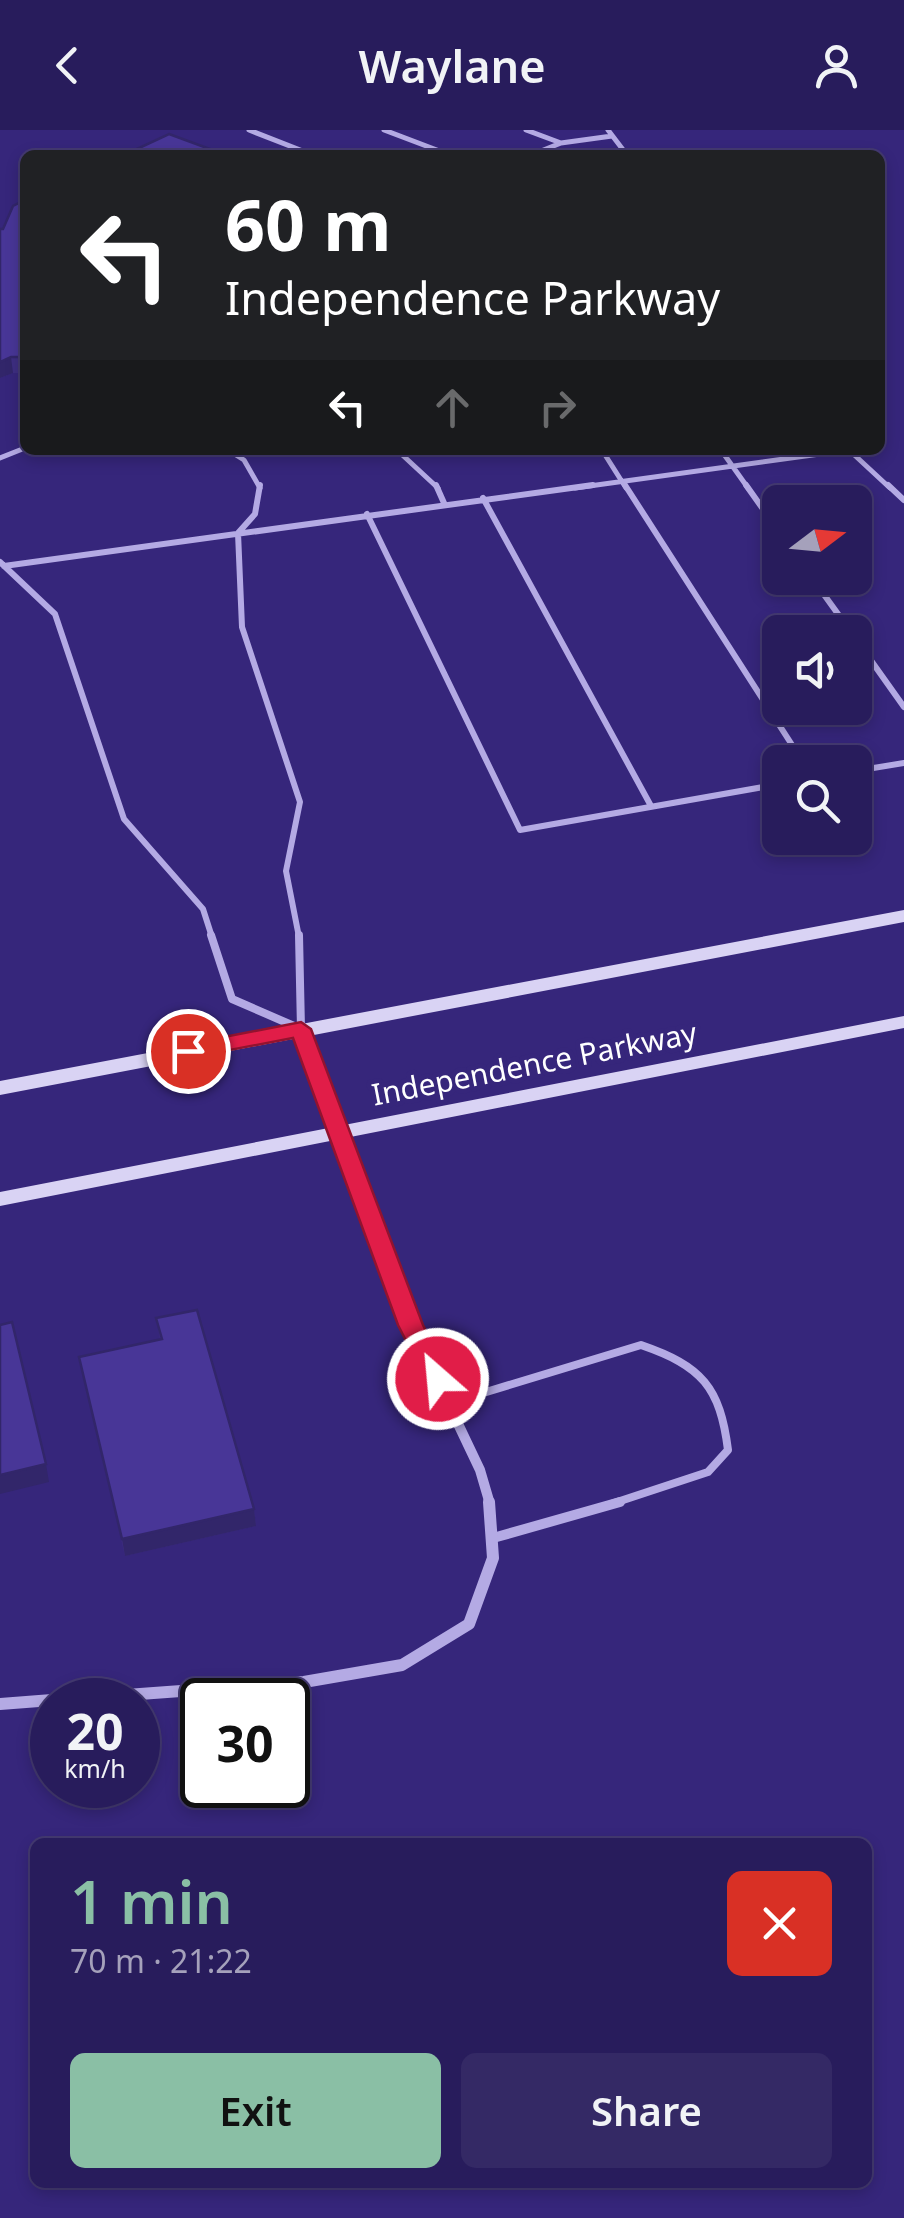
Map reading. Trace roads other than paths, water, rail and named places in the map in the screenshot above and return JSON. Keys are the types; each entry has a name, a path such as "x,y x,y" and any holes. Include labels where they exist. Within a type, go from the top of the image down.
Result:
{"main road":[{"path":"0,1088 904,916"},
{"name":"Independence Parkway","path":"0,1200 904,1022"}],"street":[{"path":"160,1692 304,1682 402,1665 469,1624 494,1558 491,1508 480,1470 410,1325 301,1029"},
{"path":"0,1704 30,1702"}],"lane":[{"path":"249,130 299,150"},
{"path":"384,130 437,150"},
{"path":"526,130 561,143"},
{"path":"608,130 623,150"},
{"path":"544,150 561,143 612,136"},
{"path":"2,565 55,614 124,819 203,910 232,999 301,1029 299,928 286,871 300,802 242,627 238,533 255,514 260,485 244,460 236,455"},
{"path":"403,455 436,484 444,504"},
{"path":"605,455 792,745"},
{"path":"724,455 762,508"},
{"path":"2,565 812,455"},
{"path":"854,455 904,500"},
{"path":"483,498 652,806"},
{"path":"367,514 520,830 762,787"},
{"path":"872,661 904,706"},
{"path":"872,768 904,763"},
{"path":"450,1403 642,1344 672,1354 701,1379 722,1409 728,1450 708,1472 674,1486 493,1538"}]}
